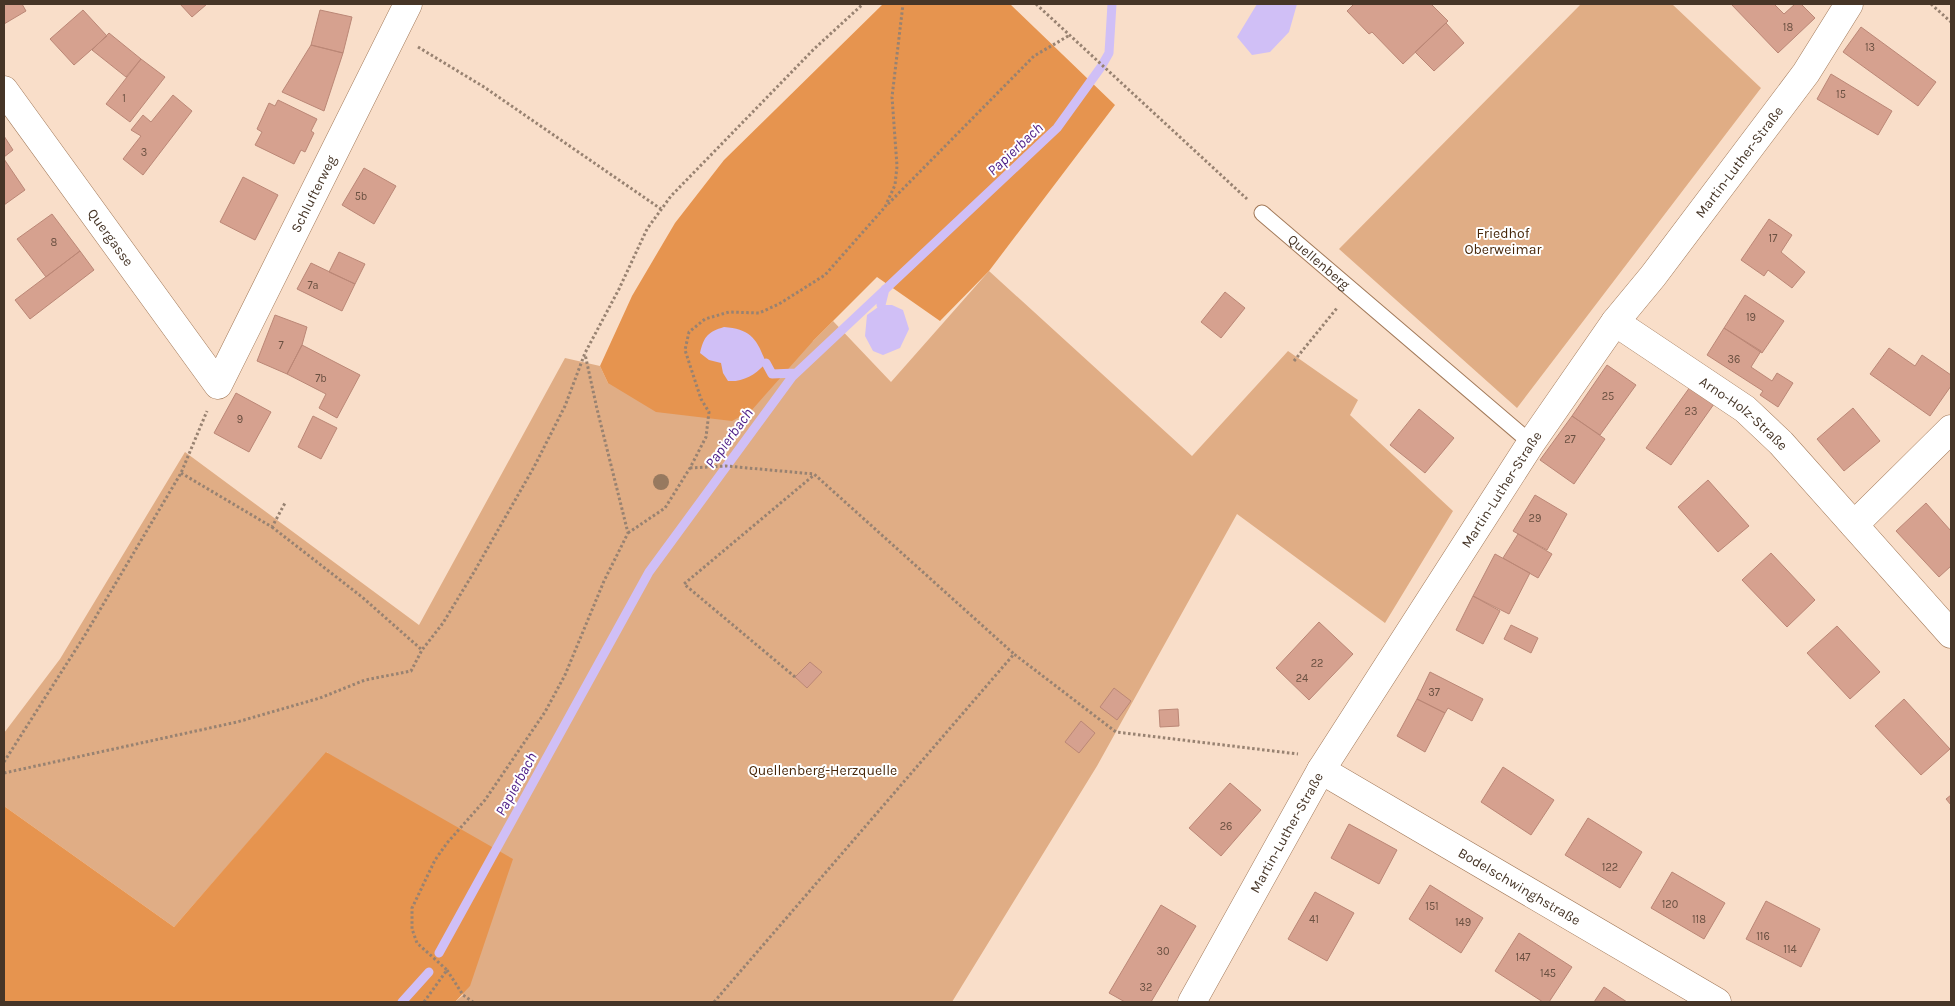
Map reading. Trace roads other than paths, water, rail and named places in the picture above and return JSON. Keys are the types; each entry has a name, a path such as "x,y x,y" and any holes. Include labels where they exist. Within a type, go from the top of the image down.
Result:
{"street":[{"name":"Schlufterweg","path":"218,385 408,4"},
{"name":"Martin-Luther-Straße","path":"1192,1002 1320,770 1531,443 1615,322 1653,276 1806,73 1849,4"},
{"name":"Quergasse","path":"4,90 218,385"},
{"name":"Arno-Holz-Straße","path":"1615,322 1745,409 1781,443 1951,634"},
{"path":"1854,526 1951,429"},
{"name":"Bodelschwinghstraße","path":"1320,770 1717,1002"}],"lane":[{"name":"Quellenberg","path":"1262,213 1531,443"}],"waterway":[{"name":"Papierbach","path":"439,953 649,572 792,377 1057,128 1109,53 1112,4"},
{"path":"881,305 885,289"},
{"path":"766,363 772,374 796,373"},
{"name":"Papierbach","path":"402,1002 429,972"}],"park label":[{"name":"Friedhof Oberweimar","path":"1503,242"},
{"name":"Quellenberg-Herzquelle","path":"823,770"}]}
